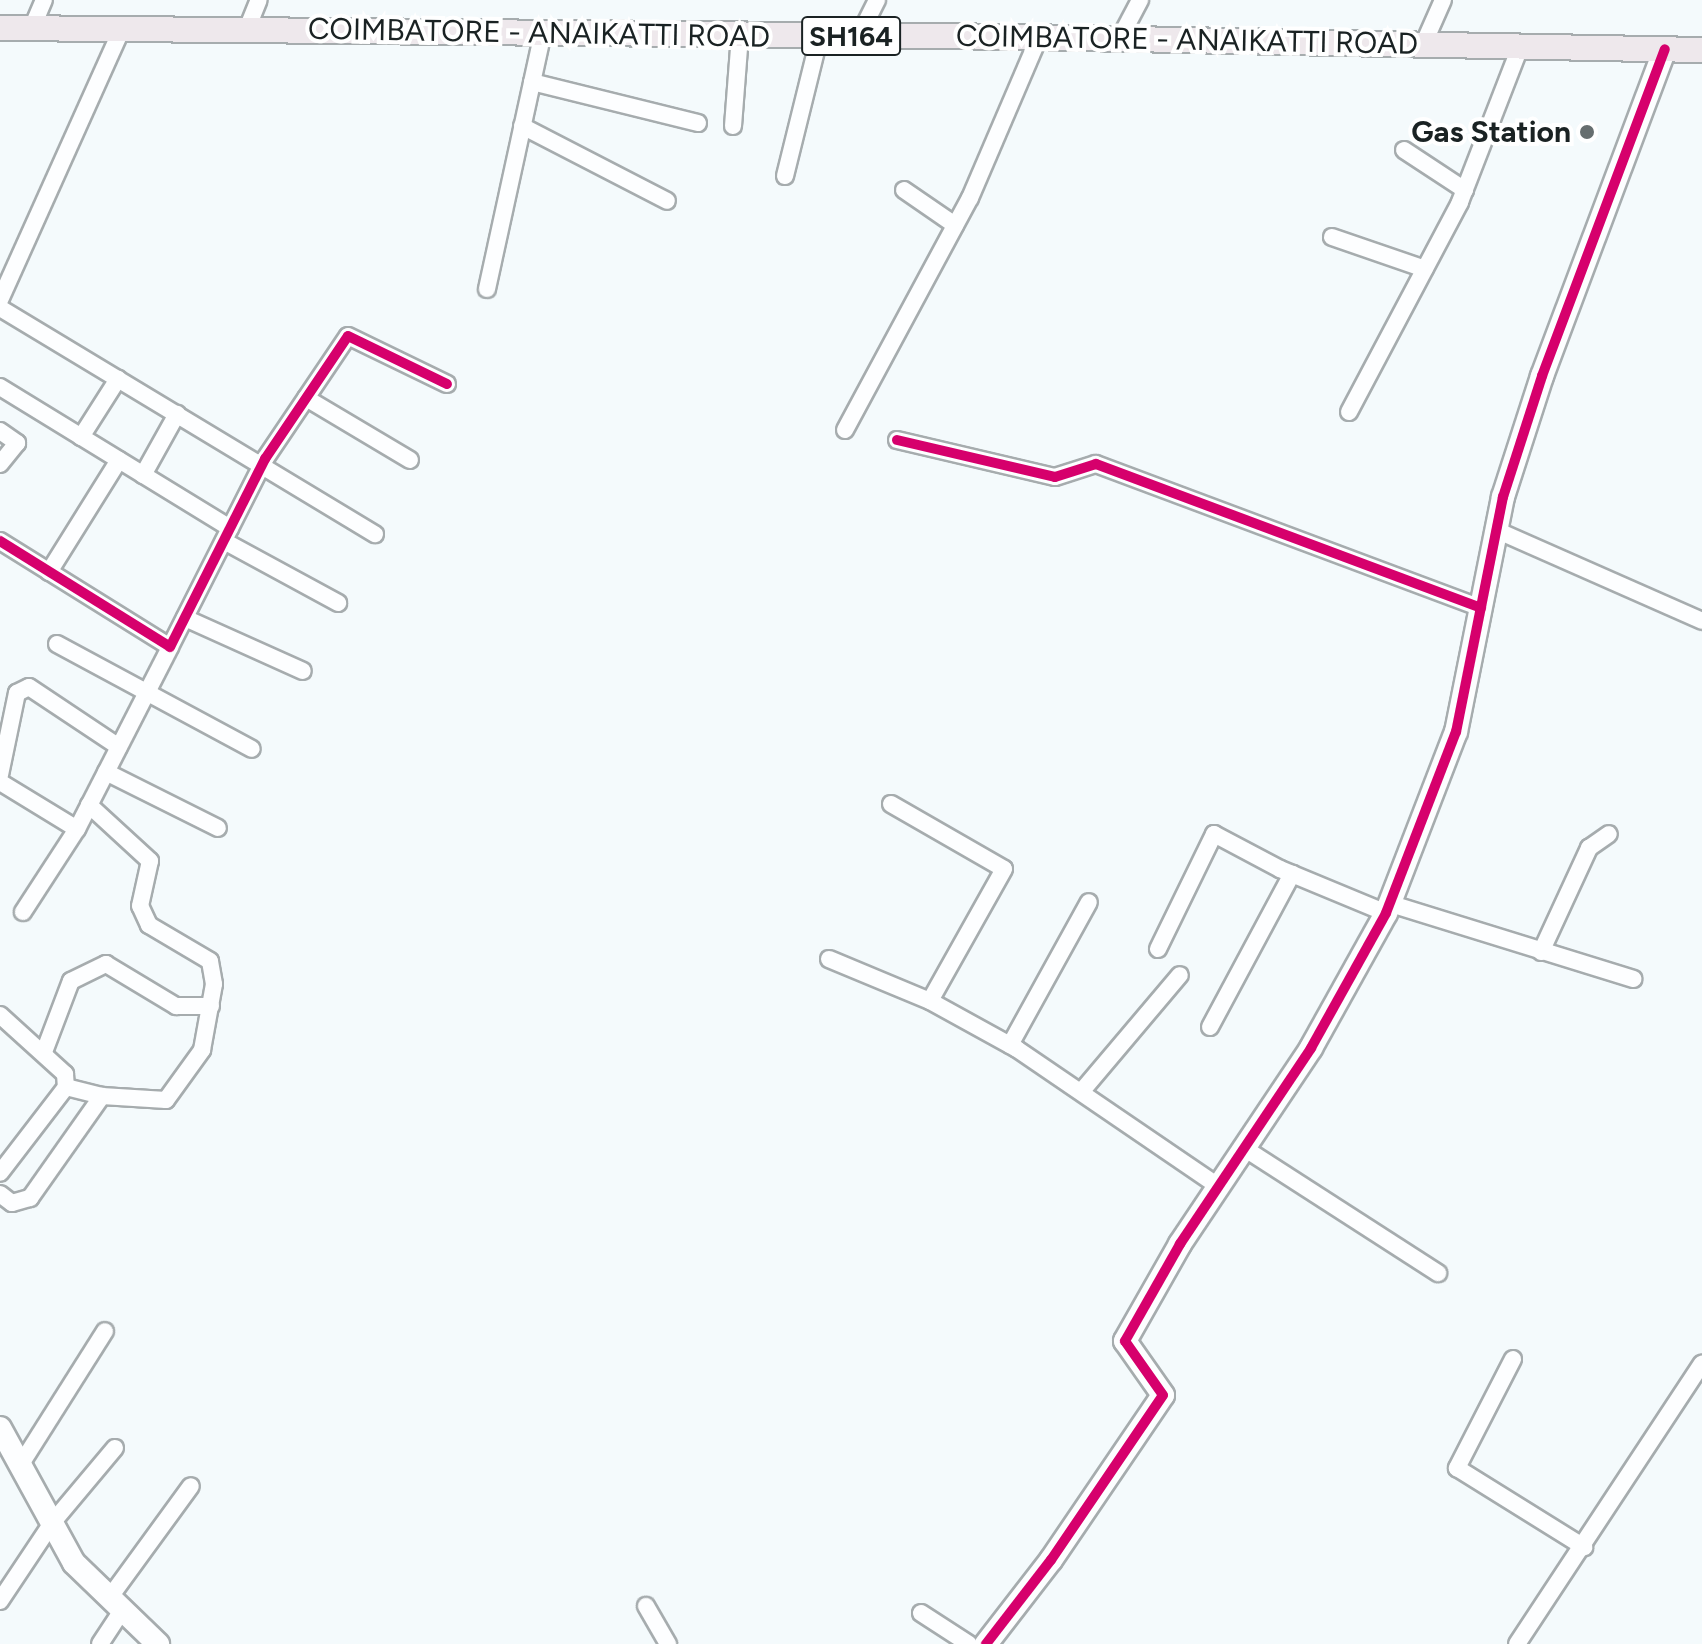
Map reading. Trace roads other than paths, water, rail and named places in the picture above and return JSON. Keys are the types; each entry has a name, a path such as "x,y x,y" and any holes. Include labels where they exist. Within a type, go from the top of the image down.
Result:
{"main road":[{"name":"COIMBATORE - ANAIKATTI ROAD","path":"0,28 1120,38 1702,50"}],"street":[{"path":"32,28 44,0"},
{"path":"247,29 259,0"},
{"path":"859,36 877,0"},
{"path":"1120,38 1140,0"},
{"path":"1424,43 1443,0"},
{"path":"0,300 122,29"},
{"path":"487,289 543,33"},
{"path":"733,126 740,35"},
{"path":"785,176 820,35"},
{"path":"845,430 955,225 1039,37"},
{"path":"1349,412 1465,190 1521,45"},
{"path":"986,1644 1051,1560 1163,1395 1125,1341 1218,1186 1311,1048 1387,908 1456,732 1496,530 1542,376 1665,49"},
{"path":"532,82 698,123"},
{"path":"522,126 667,201"},
{"path":"1404,150 1465,190"},
{"path":"904,190 955,225"},
{"path":"1332,237 1425,269"},
{"path":"0,308 375,534"},
{"path":"23,912 77,829 262,464 348,336 447,384"},
{"path":"81,437 118,379"},
{"path":"0,387 143,475 227,535 338,603"},
{"path":"306,398 410,460"},
{"path":"143,475 177,414"},
{"path":"0,431 17,443 0,464"},
{"path":"897,440 1055,477 1096,464 1481,608"},
{"path":"49,572 119,460"},
{"path":"1496,530 1702,621"},
{"path":"0,541 170,647"},
{"path":"185,618 303,671"},
{"path":"57,644 146,695 252,749"},
{"path":"0,775 17,693 29,687 119,747"},
{"path":"106,772 218,828"},
{"path":"0,782 77,829"},
{"path":"891,804 1004,869 930,1001"},
{"path":"66,1087 102,1096 166,1100 202,1050 211,1006 210,961 149,925 140,906 150,861 89,805"},
{"path":"1158,949 1214,834 1292,874 1387,908 1633,979"},
{"path":"1541,952 1576,870 1589,848 1609,834"},
{"path":"1210,1027 1292,874"},
{"path":"1010,1045 1089,902"},
{"path":"829,959 930,1001 1010,1045 1218,1186"},
{"path":"44,1052 71,981 106,964 176,1006 211,1006"},
{"path":"1081,1092 1180,975"},
{"path":"0,1015 65,1074 66,1087 0,1173"},
{"path":"0,1194 12,1203 30,1198 102,1096"},
{"path":"1244,1148 1438,1273"},
{"path":"21,1464 105,1331"},
{"path":"1513,1359 1457,1468 1584,1547"},
{"path":"1517,1644 1584,1547 1702,1363"},
{"path":"0,1428 74,1563 158,1644"},
{"path":"0,1601 52,1523 115,1448"},
{"path":"100,1644 116,1603 191,1486"},
{"path":"646,1606 668,1644"},
{"path":"921,1613 969,1644"}],"place":[{"name":"Gas Station","path":"1587,132"}]}
